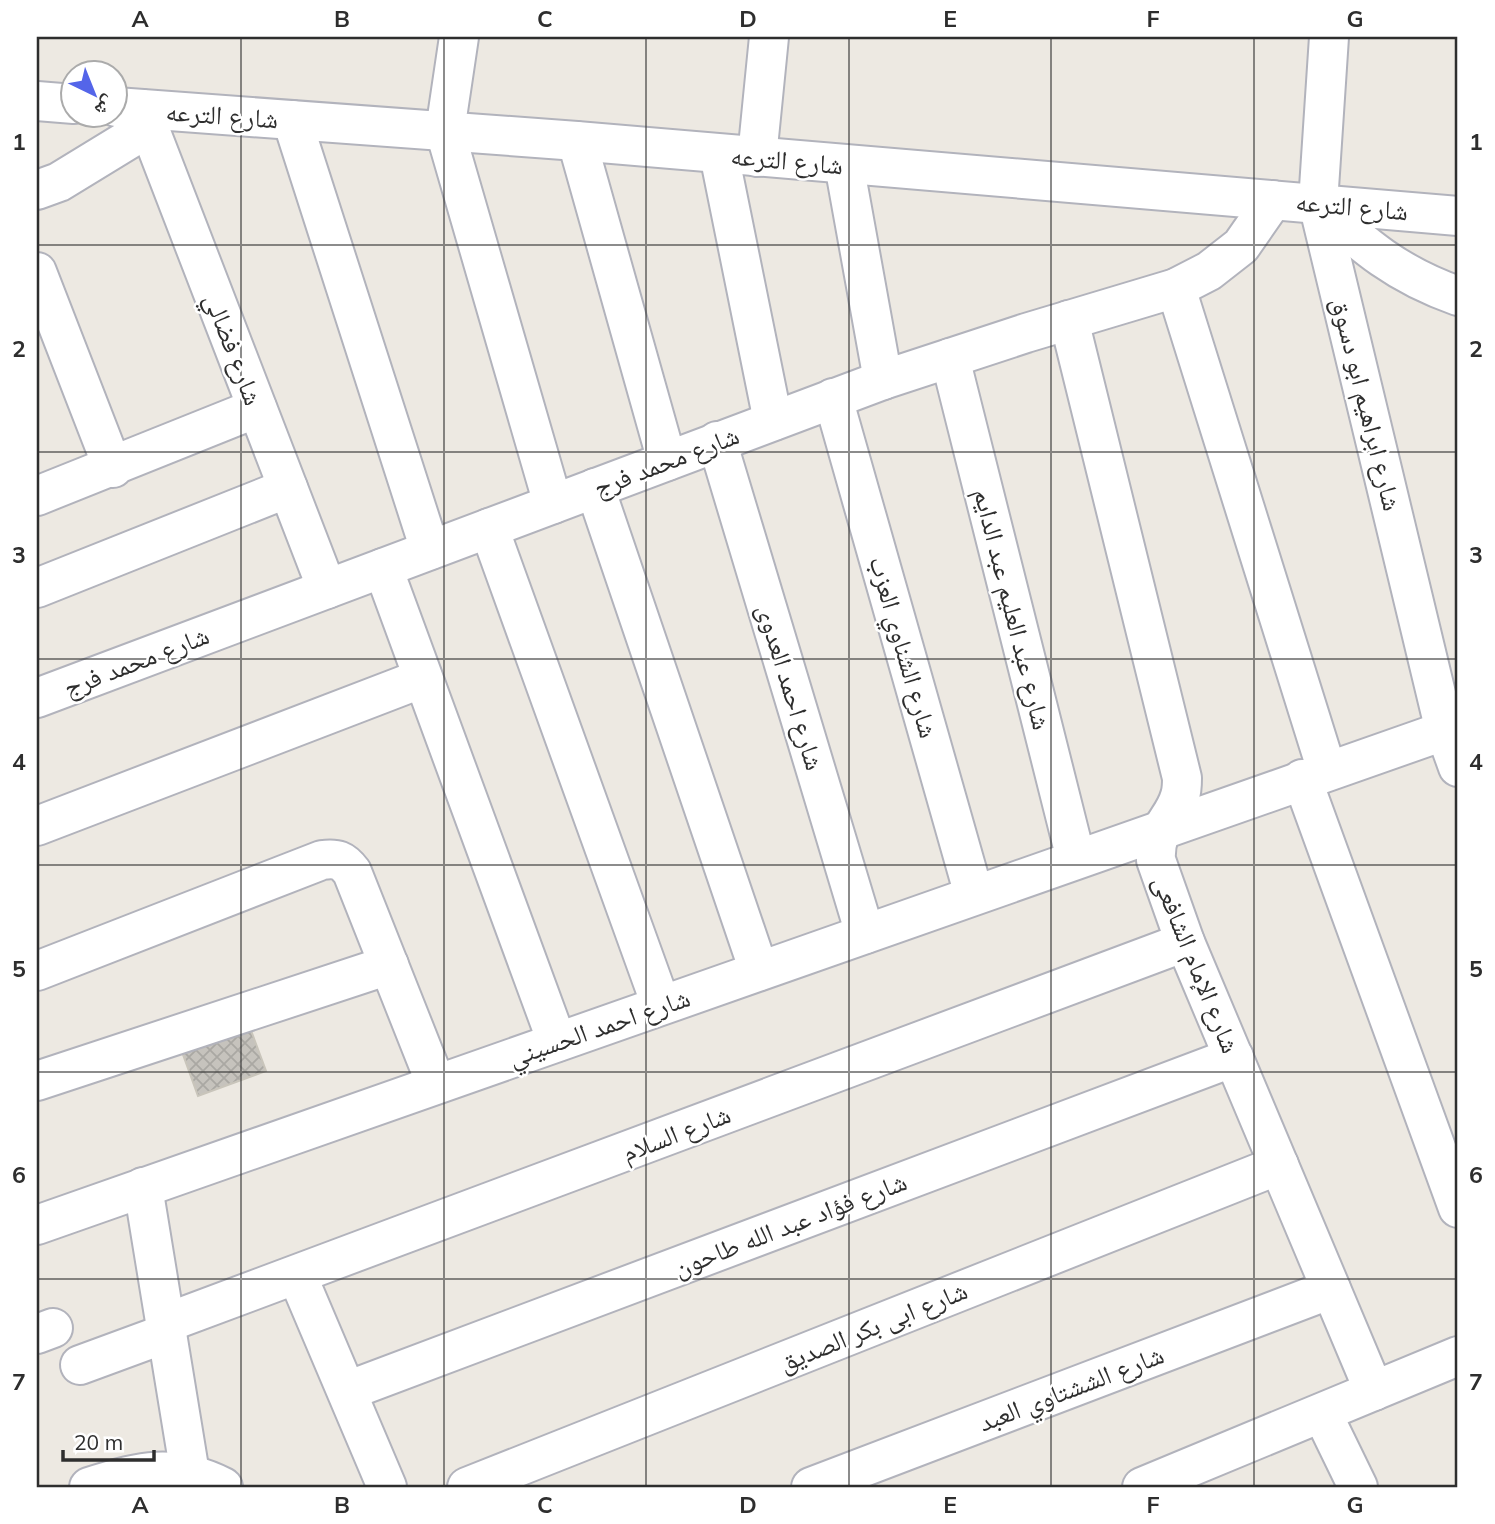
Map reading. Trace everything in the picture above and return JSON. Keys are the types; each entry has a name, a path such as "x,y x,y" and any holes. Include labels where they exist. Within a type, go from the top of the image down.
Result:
{"street":[{"path":"459,37 445,131 553,504"},
{"path":"757,157 769,37"},
{"name":"شارع ابراهيم ابو دسوق","path":"1329,37 1318,203 1452,728 1458,767"},
{"path":"37,101 60,103"},
{"path":"37,190 59,182 135,114"},
{"name":"شارع الترعه","path":"135,114 292,120 577,141 1458,216"},
{"name":"شارع فضالي","path":"135,114 257,408 327,589"},
{"path":"292,120 430,550"},
{"path":"577,141 667,461"},
{"path":"719,154 773,421"},
{"path":"844,164 883,380"},
{"name":"شارع محمد فرج","path":"37,698 883,380 1176,288 1209,271 1241,246 1273,200"},
{"path":"1318,203 1357,240 1394,267 1433,287 1458,296"},
{"path":"37,272 49,338 113,468"},
{"path":"1176,288 1314,775 1458,1208"},
{"name":"شارع الإمام الشافعى","path":"1069,320 1182,778 1180,796 1155,845 1156,860 1185,943 1374,1391"},
{"name":"شارع عبد العليم عبد الدايم","path":"950,358 1076,859"},
{"name":"شارع الشناوي العزب","path":"833,398 974,895"},
{"path":"37,496 113,468 257,408"},
{"name":"شارع احمد العدوى","path":"717,441 865,934"},
{"path":"37,588 288,488"},
{"path":"595,488 759,971"},
{"path":"489,528 661,1005"},
{"path":"383,568 557,1042"},
{"path":"37,826 423,678"},
{"name":"شارع احمد الحسيني","path":"37,1225 1452,728"},
{"path":"37,971 322,860 336,859 345,863 352,872 436,1084"},
{"name":"شارع السلام","path":"80,1364 297,1275 1185,943"},
{"path":"37,1081 389,965"},
{"name":"شارع فؤاد عبد الله طاحون","path":"347,1391 1234,1057"},
{"name":"شارع ابى بكر الصديق","path":"467,1487 1279,1165"},
{"path":"89,1487 134,1473 162,1470 206,1481 166,1328 143,1187"},
{"path":"297,1275 387,1487"},
{"name":"شارع الششتاوي العبد","path":"811,1487 1331,1289"},
{"path":"1142,1487 1200,1476 1322,1413 1374,1391 1455,1364"},
{"path":"1322,1413 1358,1487"}],"building":[{"path":"249,1025 266,1071 198,1096 181,1049"}]}
